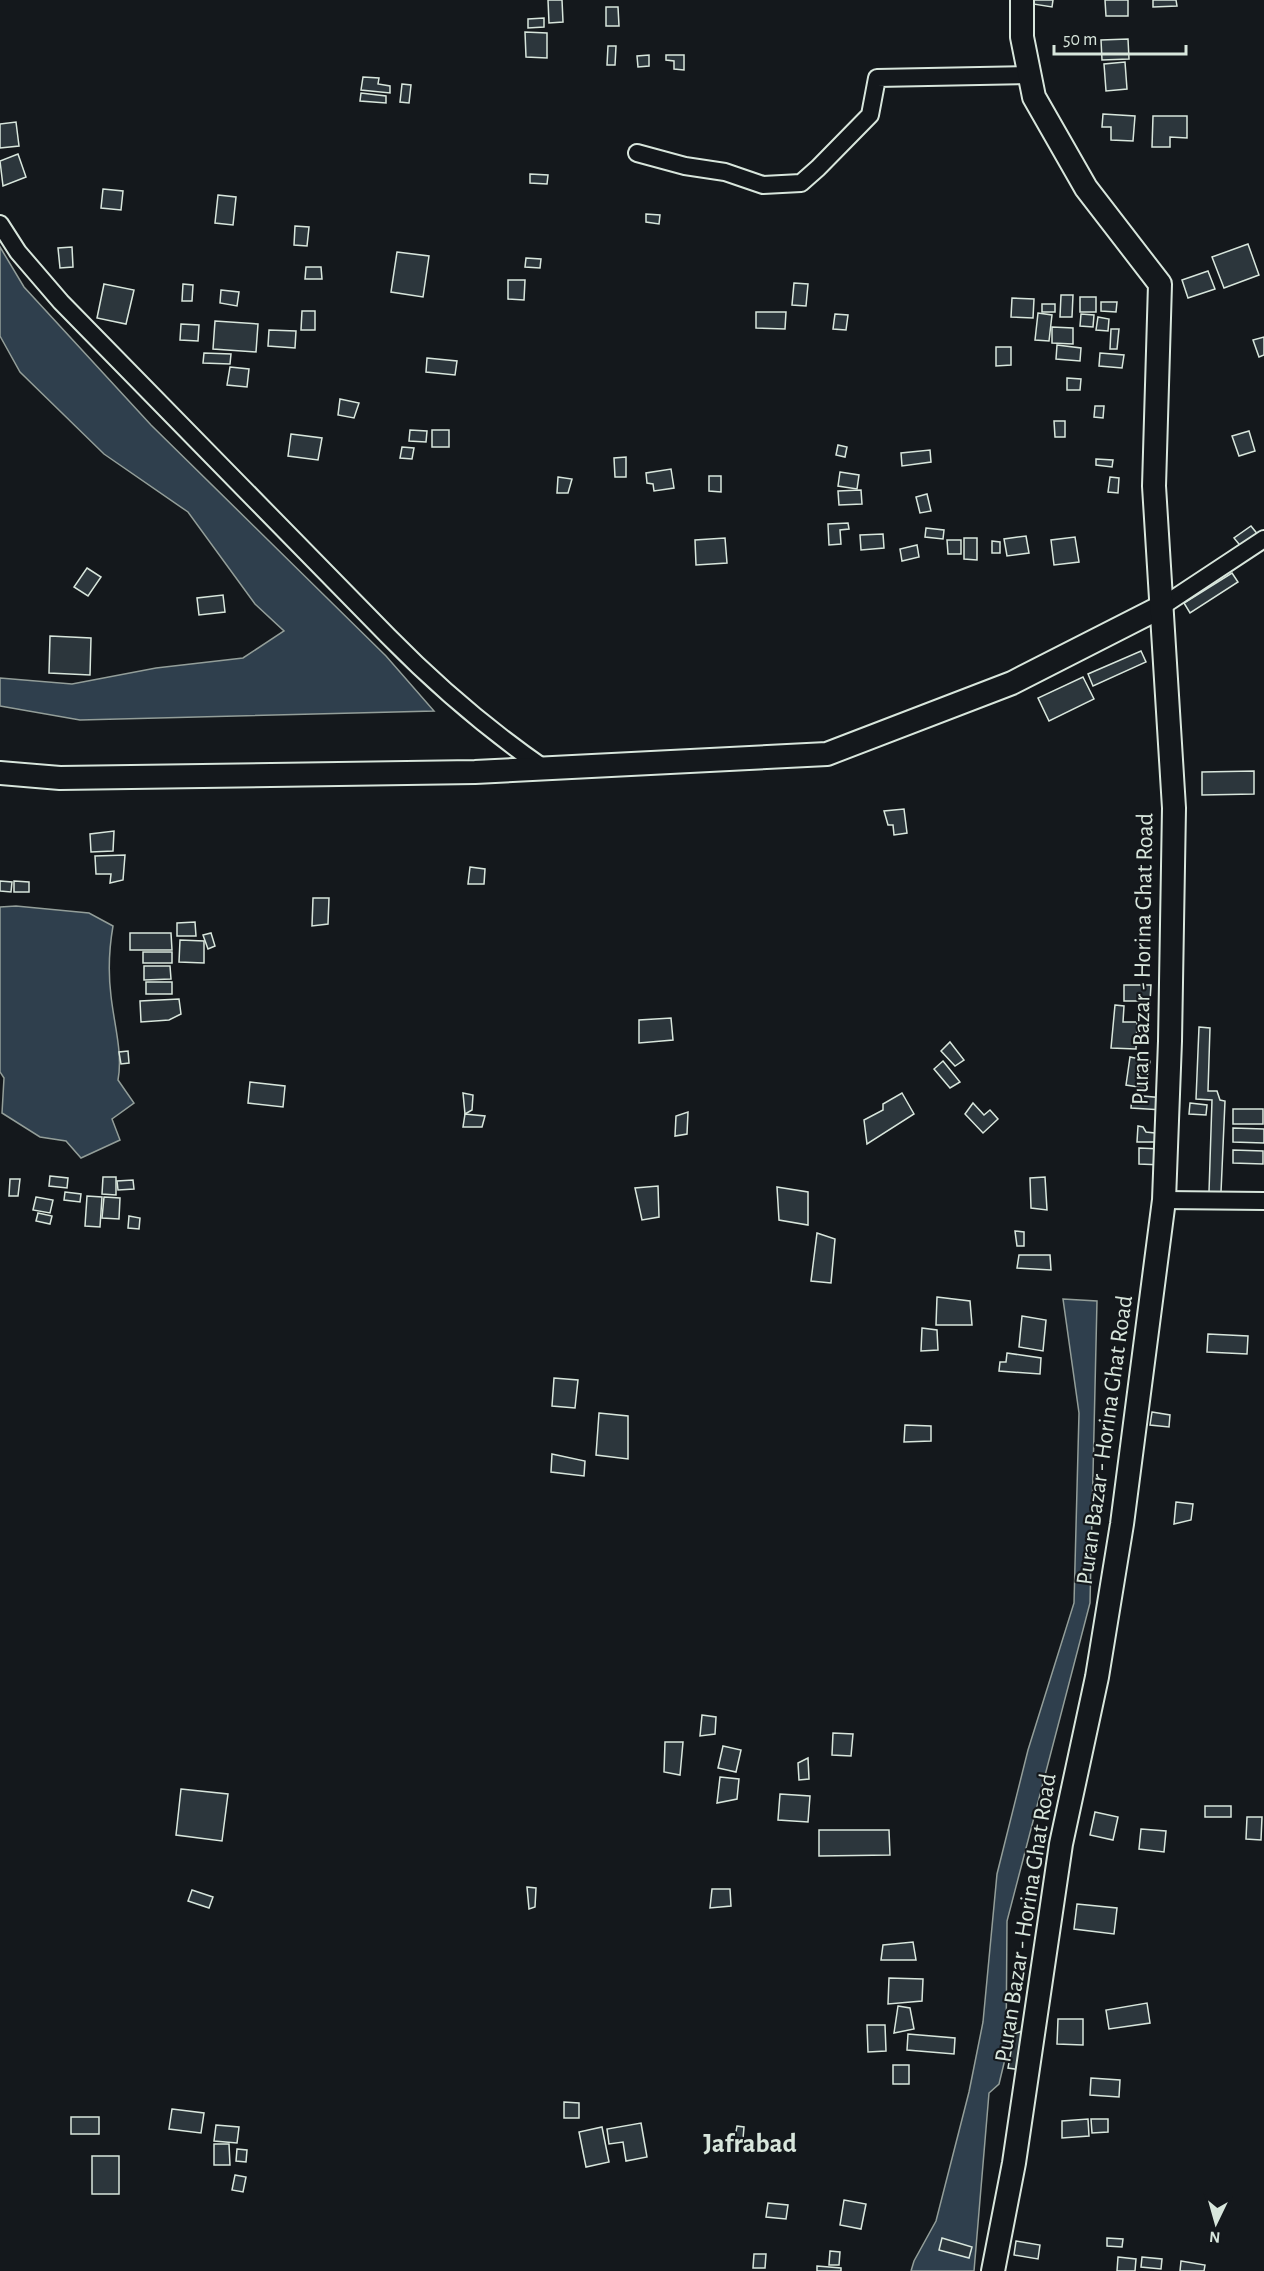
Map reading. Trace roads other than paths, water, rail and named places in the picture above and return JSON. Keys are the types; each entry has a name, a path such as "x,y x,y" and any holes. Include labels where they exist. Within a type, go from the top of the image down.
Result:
{"main road":[{"name":"Puran Bazar - Horina Ghat Road","path":"993,2271 1020,2129 1062,1844 1097,1677 1122,1524 1164,1200 1170,1041 1174,808 1154,486 1160,284 1086,188 1034,97 1022,37 1022,0"},
{"path":"0,773 60,778 545,769 827,754 1012,683 1161,607"}],"street":[{"path":"637,153 685,166 725,171 763,185 801,183 870,115 877,78 1030,75"},
{"path":"0,224 18,252 61,302 259,508 442,690 495,734 545,769"},
{"path":"1161,607 1264,539"},
{"path":"1164,1200 1264,1201"}],"water":[{"path":"0,247 24,287 151,425 386,656 434,711 80,720 0,706 0,678 72,684 156,668 243,658 284,631 255,604 188,512 104,454 20,372 0,336"},
{"path":"16,906 89,913 113,926 109,978 119,1049 118,1080 134,1103 112,1119 120,1140 81,1158 66,1141 40,1137 2,1113 4,1078 0,1072 0,907"},
{"path":"1063,1299 1097,1301 1090,1603 1007,1921 1006,2055 999,2084 989,2093 974,2271 911,2271 936,2221 969,2092 983,2022 997,1874 1028,1750 1074,1603 1079,1413"}],"district":[{"name":"Jafrabad","path":"750,2143"}]}
